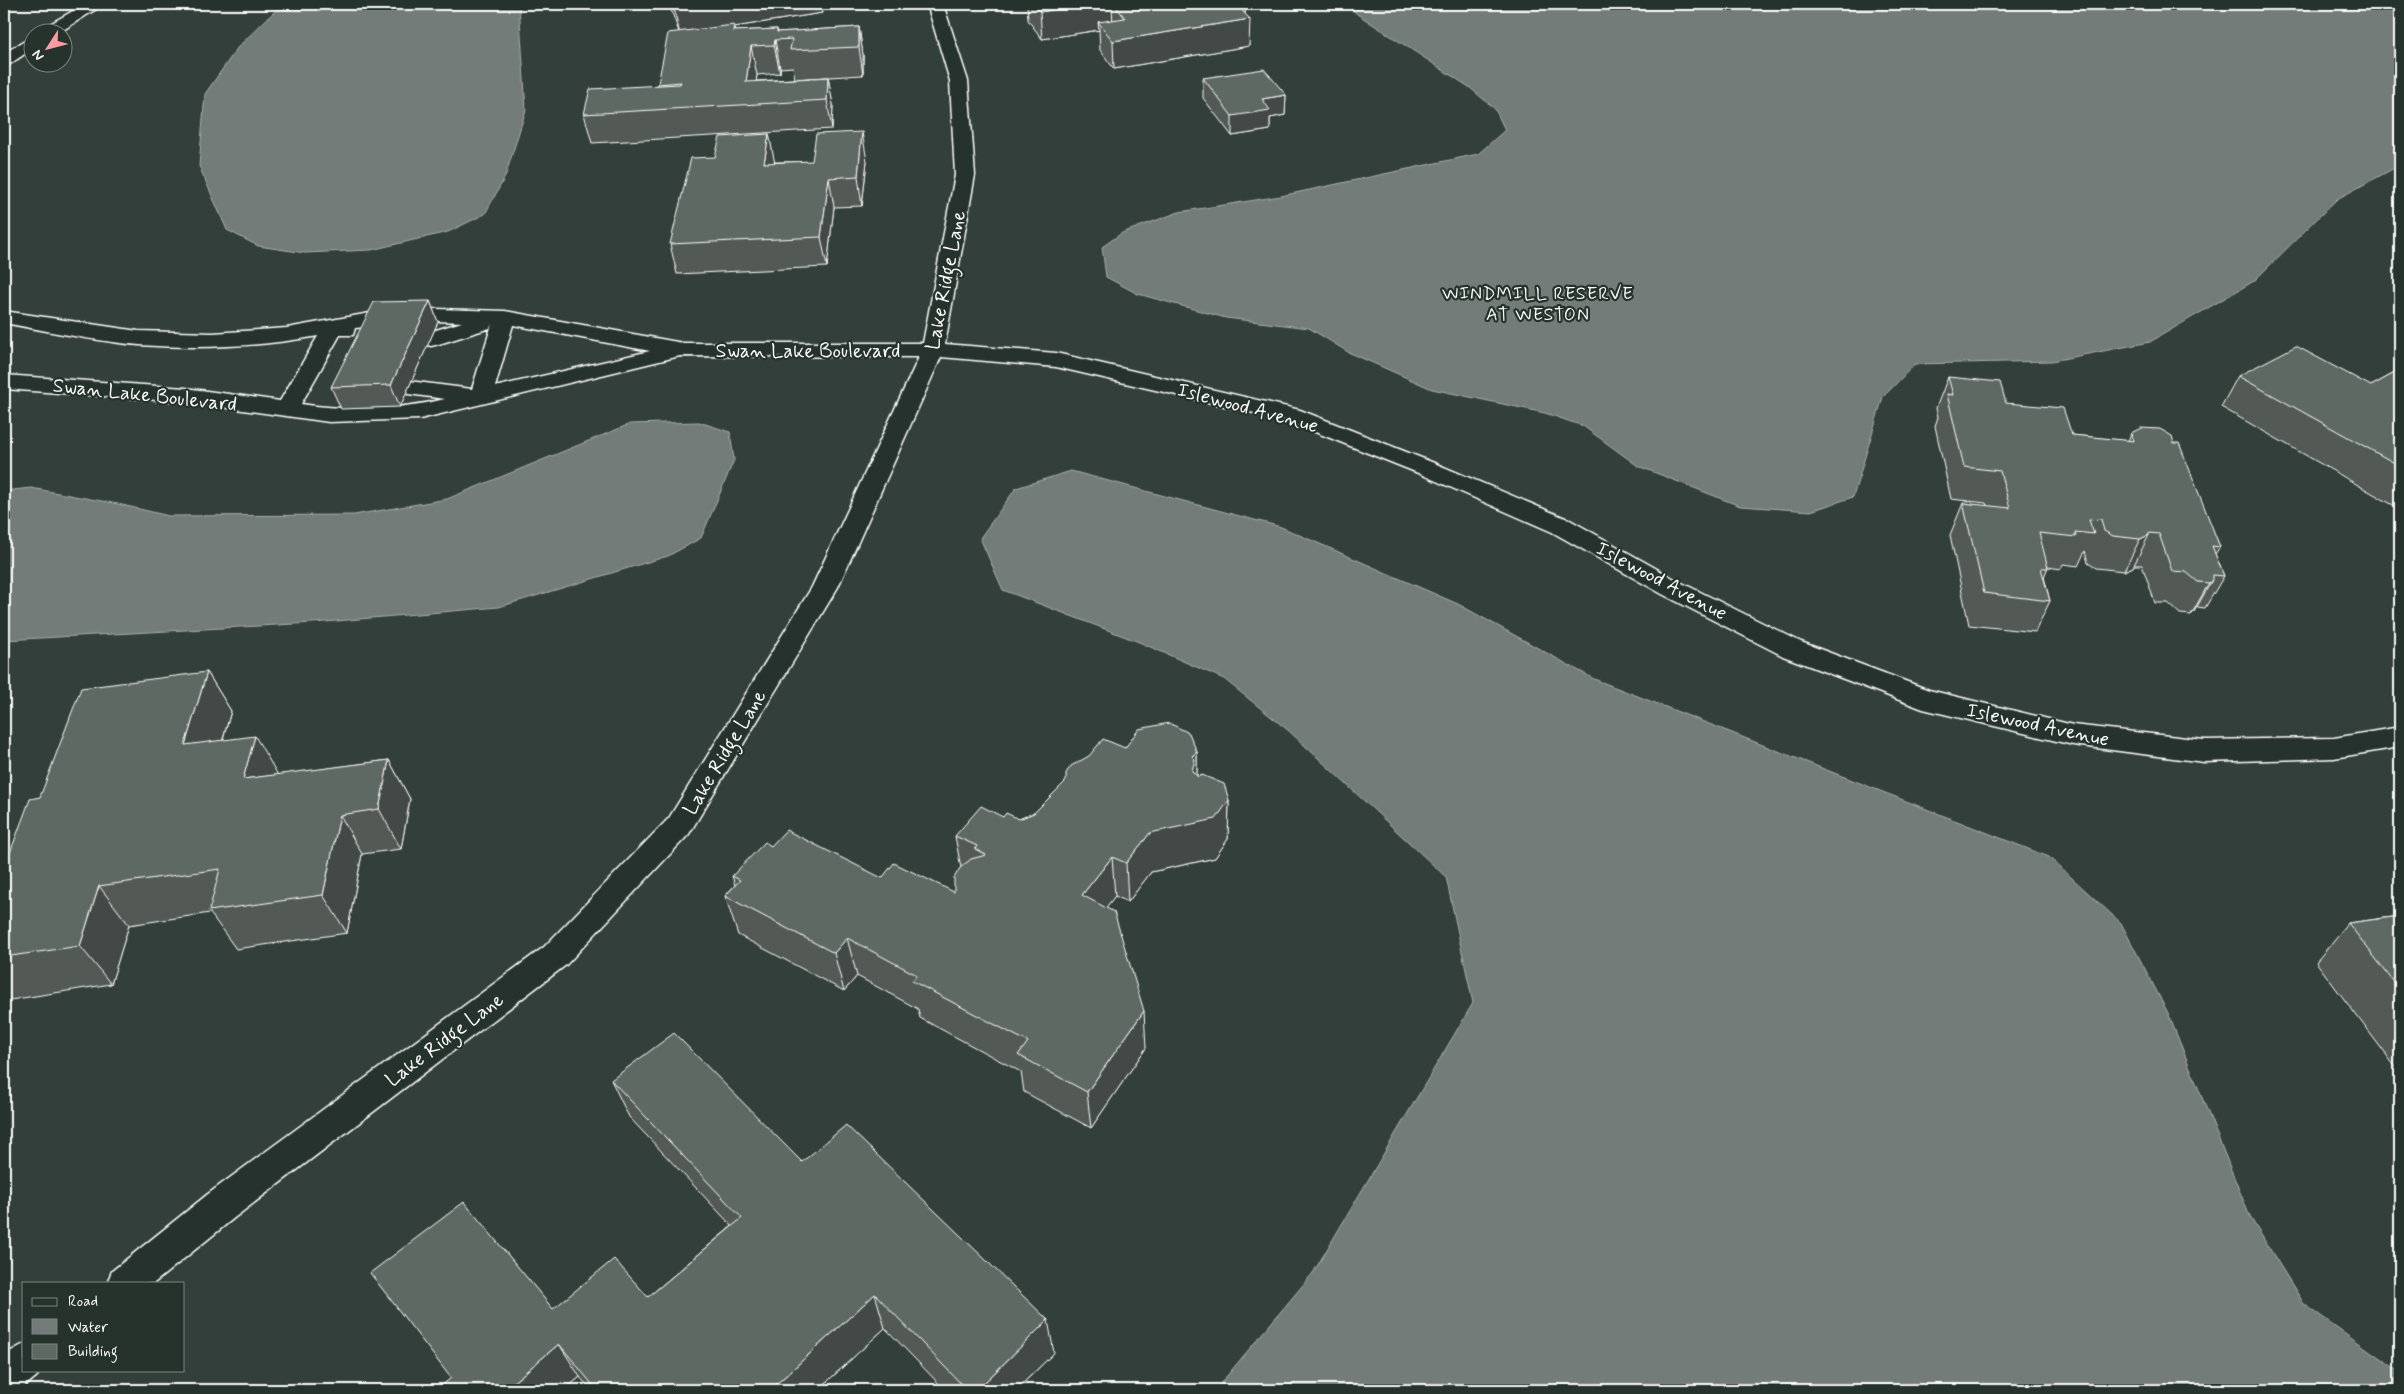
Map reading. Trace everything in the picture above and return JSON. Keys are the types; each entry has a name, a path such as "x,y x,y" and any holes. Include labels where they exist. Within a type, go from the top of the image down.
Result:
{"street":[{"path":"65,22 96,4"},
{"name":"Lake Ridge Lane","path":"125,1282 221,1206 555,956 679,826 825,587 873,479 934,350 965,175 959,80 935,4"},
{"path":"4,60 22,48"},
{"name":"Swan Lake Boulevard","path":"4,317 138,338 204,340 287,335 370,319 436,315 505,317 683,350 934,350"},
{"path":"481,398 505,317"},
{"name":"Swan Lake Boulevard","path":"431,338 505,317"},
{"path":"286,410 334,326 375,341"},
{"name":"Swan Lake Boulevard","path":"4,382 185,395 329,415 420,412 683,350"},
{"name":"Islewood Avenue","path":"934,350 1056,360 1292,415 1426,468 1561,526 1671,588 1792,649 1923,699 2072,735 2204,751 2334,748 2400,737"},
{"name":"Swan Lake Boulevard","path":"408,388 481,398"},
{"name":"Swan Lake Boulevard","path":"286,410 341,393"},
{"path":"4,1379 22,1365"}],"water":[{"path":"282,4 519,4 526,110 505,177 485,214 448,232 371,250 305,253 258,246 227,230 199,166 205,94 238,47"},
{"path":"1346,4 2400,4 2400,165 2337,199 2254,281 2150,342 2052,361 1915,364 1883,397 1853,497 1811,511 1740,506 1638,466 1583,426 1545,413 1432,389 1348,352 1309,328 1226,318 1138,294 1106,277 1102,247 1122,233 1179,212 1281,196 1478,154 1505,130 1495,109 1469,87 1357,14"},
{"path":"699,422 730,432 734,460 701,538 668,556 499,607 313,623 4,640 4,491 31,488 118,504 169,516 354,515 447,499 630,424"},
{"path":"1071,471 1281,527 1458,604 1594,679 2049,857 2121,923 2168,1013 2250,1217 2304,1304 2400,1372 2400,1390 1215,1390 1313,1273 1473,1003 1446,877 1289,731 1224,679 1139,642 1003,590 980,538 1016,488"}],"building":[{"path":"672,4 700,4 674,8"},
{"path":"1034,4 1090,4 1040,12"},
{"path":"1114,4 1236,4 1250,19 1113,41 1098,22 1125,18"},
{"path":"734,25 733,31 777,29 777,32 859,27 859,47 790,50 792,39 775,40 774,45 751,46 746,82 828,77 827,100 584,114 590,89 680,84 681,82 658,84 668,33"},
{"path":"1264,69 1286,95 1262,99 1270,110 1232,116 1203,78"},
{"path":"862,132 858,176 829,178 821,237 670,244 691,158 715,157 720,137 769,134 764,163 812,161 816,134"},
{"path":"430,301 391,385 331,387 374,302"},
{"path":"2296,346 2371,386 2400,370 2400,466 2238,376"},
{"path":"1948,377 2000,382 2006,403 2063,408 2072,435 2134,441 2131,433 2141,428 2160,429 2172,436 2174,443 2179,443 2220,547 2212,546 2224,576 2212,575 2212,580 2209,583 2198,582 2186,572 2172,571 2159,534 2149,533 2149,535 2140,539 2113,536 2104,531 2101,519 2089,520 2094,534 2075,532 2076,537 2039,533 2048,568 2041,568 2050,601 1984,593 1963,503 2010,508 2000,471 1964,467 1947,394 1953,395"},
{"path":"207,672 185,745 255,736 243,779 389,760 379,809 340,815 323,895 209,911 220,869 99,886 80,946 4,957 4,869 30,799 40,797 81,688"},
{"path":"1169,723 1189,733 1197,752 1192,756 1195,759 1192,771 1198,777 1202,775 1224,784 1229,800 1216,819 1150,833 1126,863 1112,857 1082,895 1114,912 1144,1011 1087,1092 1018,1055 1028,1042 912,981 917,975 847,938 834,953 725,896 740,880 732,876 765,842 771,846 786,830 882,878 894,863 954,892 954,878 960,868 971,859 986,855 975,849 977,846 955,836 981,806 1003,817 1006,813 1019,819 1034,813 1066,781 1066,773 1071,766 1089,756 1103,739 1125,748 1139,729"},
{"path":"2400,916 2400,990 2348,923"},
{"path":"674,1033 802,1162 846,1125 1048,1320 977,1390 967,1390 875,1294 770,1390 597,1390 559,1344 504,1390 436,1390 451,1378 370,1273 464,1202 553,1309 614,1259 648,1297 742,1218 611,1080"}],"district":[{"name":"WINDMILL RESERVE AT WESTON","path":"1538,303"}]}
